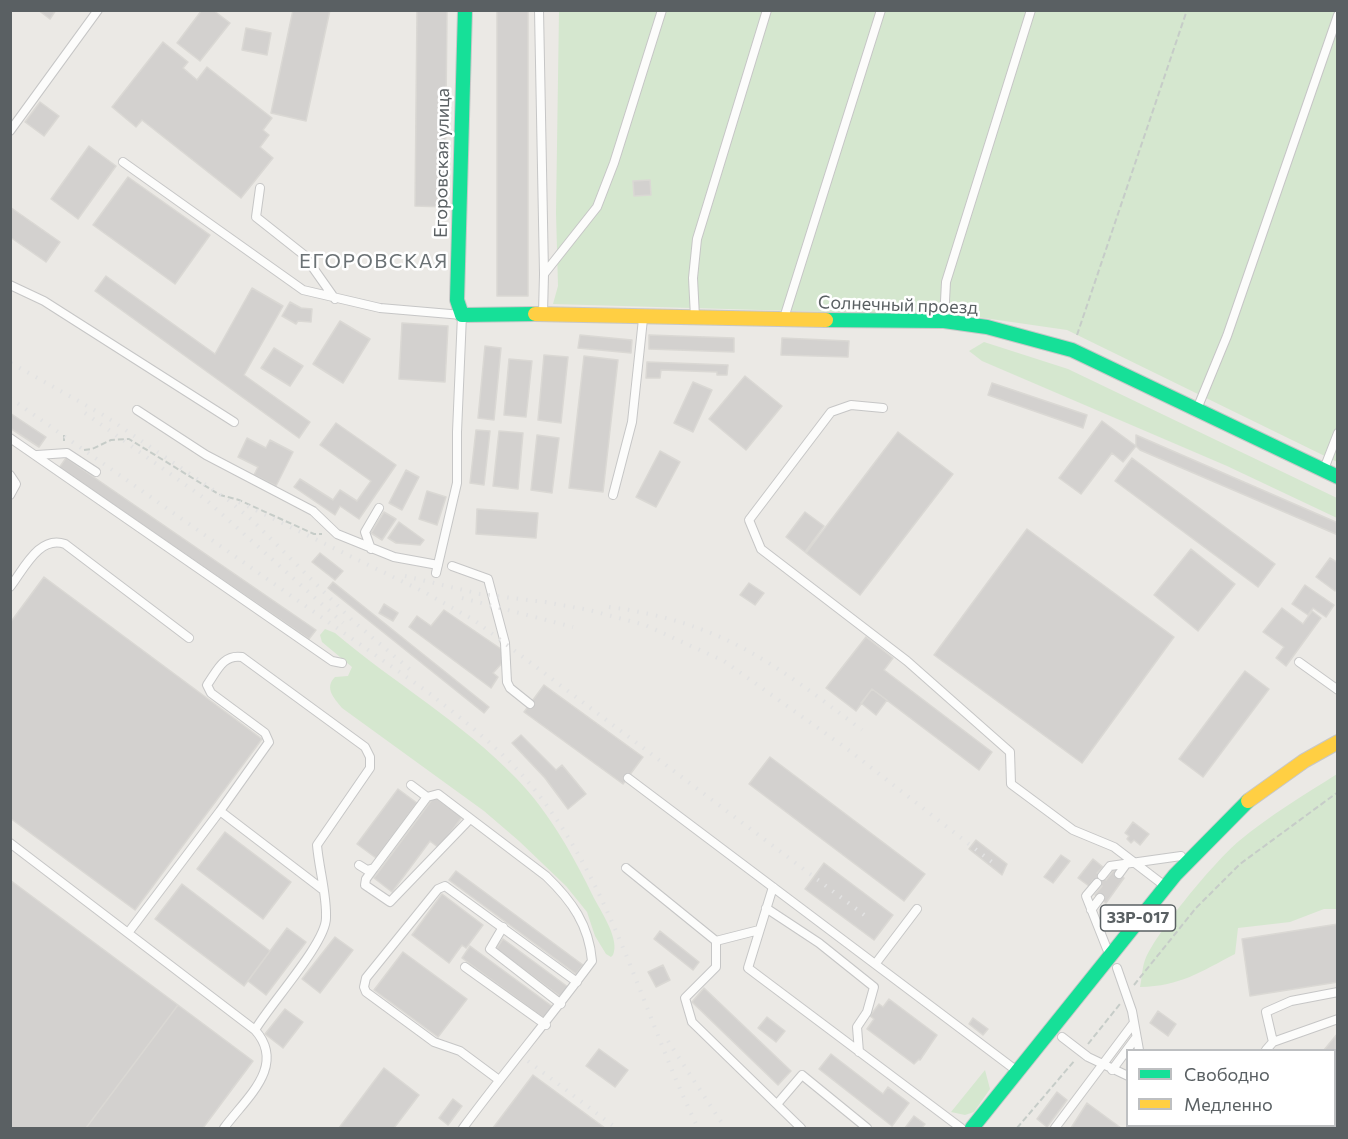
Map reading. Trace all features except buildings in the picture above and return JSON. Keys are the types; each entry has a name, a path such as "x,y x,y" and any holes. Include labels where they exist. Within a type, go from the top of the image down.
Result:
{"main road":[{"name":"Егоровская улица","path":"462,315 457,300 465,10"},
{"name":"Солнечный проезд","path":"462,315 543,314 695,319 944,321 987,327 1072,350 1338,477"},
{"name":"33Р-017","path":"972,1128 1109,953 1191,854 1246,799 1291,767 1338,742"},
{"name":"33Р-017","path":"1034,1049 1046,1059 1117,968 1227,837 1281,790 1338,759"}],"lane":[{"path":"10,132 98,10"},
{"path":"539,10 543,314"},
{"path":"544,274 597,207 614,163 662,10"},
{"path":"695,319 693,278 697,239 767,10"},
{"path":"784,319 881,10"},
{"path":"944,321 946,282 1031,10"},
{"path":"1197,409 1227,336 1338,15"},
{"path":"123,162 303,290 380,308 462,315 457,432 458,483 437,569 371,549 337,534 313,511 206,455 137,410"},
{"path":"260,188 256,217 304,255 335,299"},
{"path":"10,285 44,301 234,422"},
{"path":"613,495 632,422 643,317"},
{"path":"883,408 851,405 831,412 749,520 761,549 907,661 1010,752 1011,784 1073,830 1114,846 1130,863 1165,886"},
{"path":"1324,470 1338,433"},
{"path":"10,438 332,661 342,663"},
{"path":"35,455 67,453 96,472"},
{"path":"10,475 16,484 10,495"},
{"path":"371,549 365,532 379,508"},
{"path":"10,587 45,543 54,540 65,544 189,638"},
{"path":"452,567 488,579 505,643 507,681 510,688 530,704"},
{"path":"128,933 269,742 265,733 211,693 207,685 225,659 233,655 242,657 365,747 370,757 370,768 317,845 327,920 317,944 267,1008 255,1030"},
{"path":"1299,662 1338,690"},
{"path":"628,778 1017,1070"},
{"path":"411,785 427,796"},
{"path":"463,1128 530,1040 546,1025 592,961 590,939 580,916 562,891 546,876 438,794 427,796 366,879 365,885 390,902 470,819"},
{"path":"220,811 322,889"},
{"path":"10,843 255,1030 267,1049 266,1071 224,1128"},
{"path":"1109,953 1086,896 1110,866 1191,854"},
{"path":"1119,874 1130,863"},
{"path":"359,864 367,870 374,868"},
{"path":"626,868 716,941"},
{"path":"499,1080 460,1051 434,1042 366,992 364,987 366,978 441,886 449,888 577,982"},
{"path":"773,886 748,968 961,1128"},
{"path":"1091,910 1100,898"},
{"path":"766,908 819,943 874,987 867,1012 857,1027 860,1052"},
{"path":"876,963 917,909"},
{"path":"503,927 490,949 561,1004"},
{"path":"716,941 759,930"},
{"path":"716,941 716,967 685,998 692,1022 766,1096 778,1103 801,1128"},
{"path":"465,967 546,1025"},
{"path":"1117,968 1126,995 1138,1049"},
{"path":"1273,1042 1266,1011 1291,1001 1338,992"},
{"path":"1267,1049 1273,1042 1338,1019"},
{"path":"1055,1128 1133,1024"},
{"path":"1062,1037 1101,1065 1126,1074"},
{"path":"1128,1049 1135,1039"},
{"path":"1112,1070 1126,1051"},
{"path":"778,1103 802,1075 867,1128"}],"path":[{"path":"1072,350 1187,10"},
{"path":"84,450 111,440 129,439 220,495 239,500 314,534 337,534"},
{"path":"1017,1128 1082,1053 1196,908 1240,864 1338,792"}],"green space":[{"path":"559,11 1337,11 1337,462 1067,330 970,316 553,304 558,286 556,213"},
{"path":"984,342 1068,369 1337,498 1337,518 1227,466 982,361 969,351"},
{"path":"325,629 335,633 451,721 516,778 540,806 579,868 612,934 615,949 611,957 606,954 595,936 587,912 566,886 519,841 484,811 342,708 331,693 330,685 335,677 348,676 352,667 322,642 320,635"},
{"path":"1337,774 1337,909 1324,909 1290,922 1238,928 1235,954 1179,981 1140,987 1144,963 1151,947 1173,915 1215,864 1262,823"},
{"path":"985,1070 990,1089 974,1112 965,1115 951,1112"}],"railway":[{"path":"11,363 105,416 228,500 252,520 353,621 413,672"},
{"path":"10,398 425,690 506,758 530,784 559,823 584,864 605,907 698,1128"},
{"path":"85,413 204,498 343,623"},
{"path":"239,502 426,593 474,620 867,917"},
{"path":"405,576 480,594 552,603"},
{"path":"462,598 573,627"},
{"path":"545,602 589,610 645,625 724,661 846,748 997,866"},
{"path":"609,607 684,623 745,649 802,685 862,730"},
{"path":"668,1041 725,1128"},
{"path":"528,1061 616,1128"}],"traffic: fast":[{"path":"465,10 457,300 462,315 535,314"},
{"path":"826,320 944,321 987,327 1072,350 1338,477"},
{"path":"972,1128 1175,875 1248,801"}],"traffic: slow":[{"path":"535,314 826,320"},
{"path":"1248,801 1304,761 1338,742"}],"district":[{"name":"ЕГОРОВСКАЯ","path":"374,261"}]}
